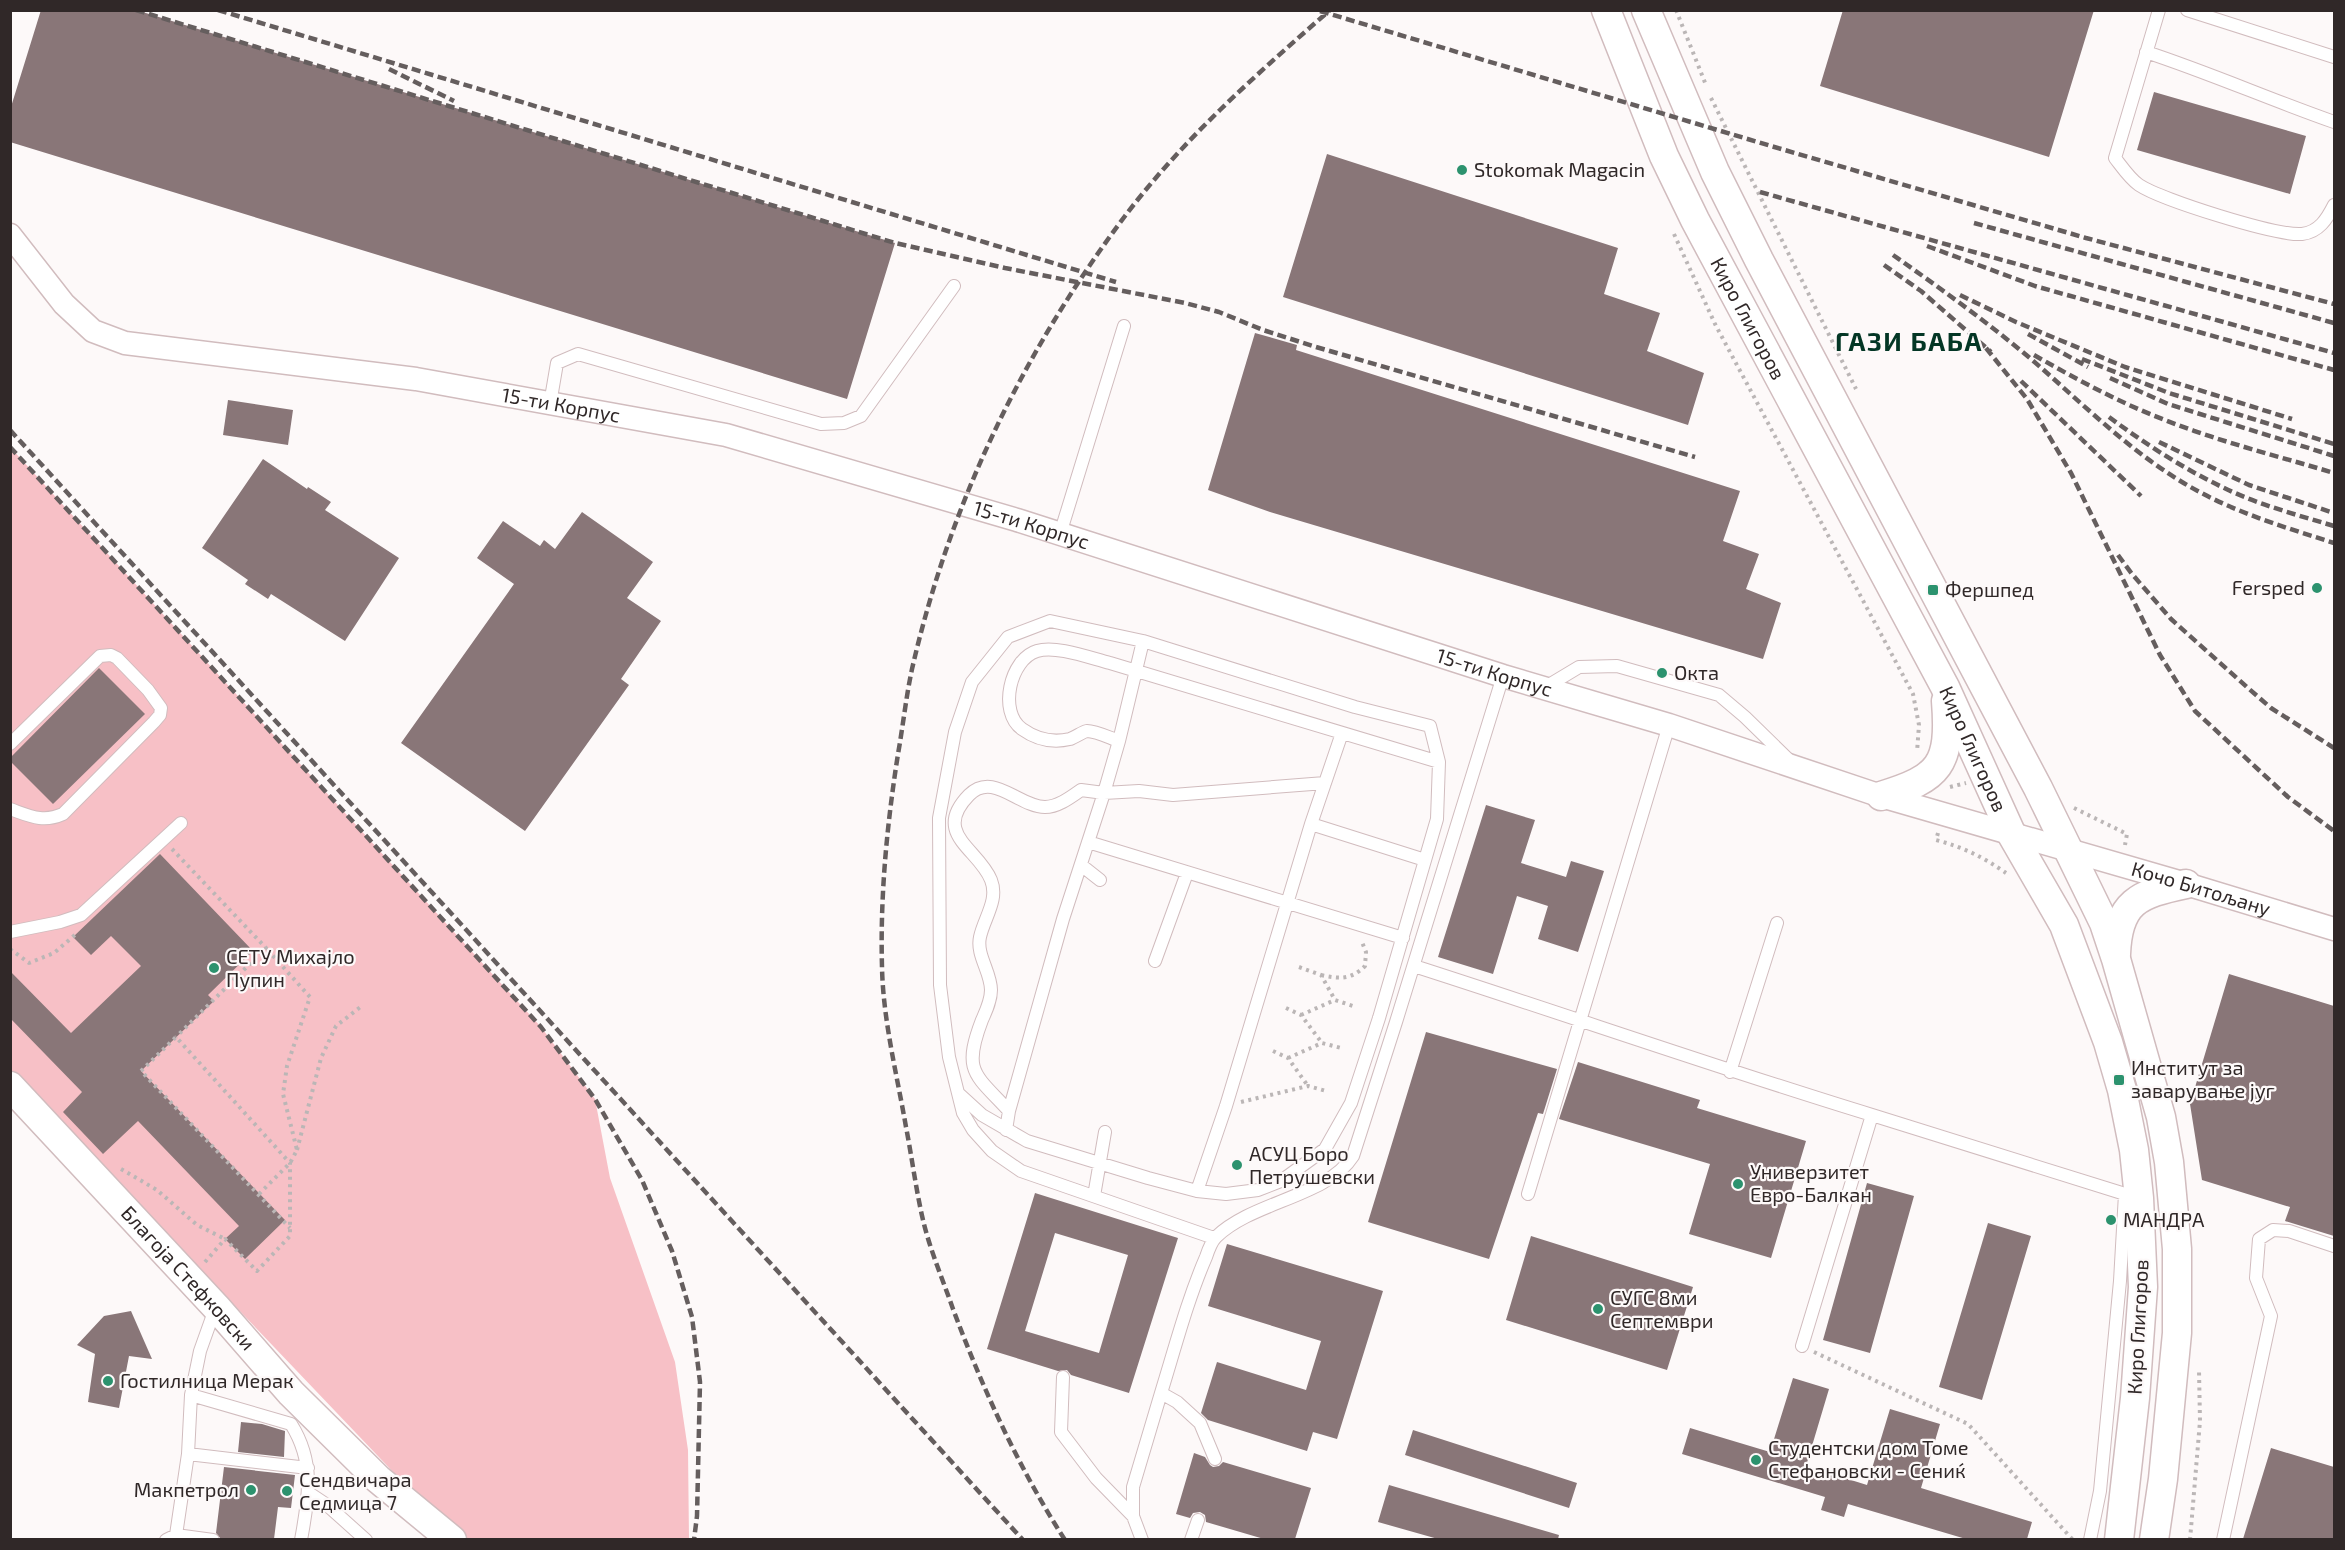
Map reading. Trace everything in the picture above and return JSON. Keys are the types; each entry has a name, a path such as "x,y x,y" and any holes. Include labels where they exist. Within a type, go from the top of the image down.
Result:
{"street":[{"name":"Киро Глигоров","path":"1606,10 1664,156 1695,220 1945,687 2012,835 2064,925 2105,1033 2122,1090 2134,1150 2132,1196 2143,1287 2135,1398 2119,1539"},
{"name":"Киро Глигоров","path":"1646,10 1715,172 1759,260 2038,788 2104,923 2116,959 2161,1117 2169,1162 2177,1249 2177,1333 2163,1479 2154,1539"},
{"name":"15-ти Корпус","path":"10,235 64,304 93,331 125,343 416,379 726,435 1060,534 1503,676 1669,725 1881,796 2068,851"},
{"path":"1881,796 1922,782 1932,773 1942,758 1947,734 1945,687"},
{"name":"Кочо Битољану","path":"2068,851 2334,929"},
{"path":"2116,959 2119,928 2125,911 2137,900 2162,889 2186,884"},
{"name":"Благоја Стефковски","path":"10,1086 216,1307 291,1394 378,1479 452,1539"}],"lane":[{"path":"2159,10 2115,158 2138,185 2175,201 2278,232 2303,234 2321,227 2334,205"},
{"path":"2187,10 2334,57"},
{"path":"2146,52 2203,71 2334,122"},
{"path":"550,404 557,363 578,354 821,424 844,423 861,416 954,286"},
{"path":"1060,534 1125,326"},
{"path":"959,1094 982,1115 1006,1130 1046,1148 1197,1191 1226,1194 1258,1190 1281,1181 1325,1149 1351,1103 1403,938 1437,819 1439,762 1430,726 1355,707 1143,640 1050,621 1008,637 972,682 955,732 939,814 940,986 949,1057 963,1113 973,1130 992,1151 1021,1171 1214,1238"},
{"path":"1006,1130 1009,1111 1063,919 1119,741 1143,640"},
{"path":"1119,741 1087,731 1070,738 1048,741 1020,728 1010,710 1009,689 1017,667 1035,651 1054,649 1136,671 1439,762"},
{"path":"10,744 100,656 117,658 148,690 161,708 160,715 154,722 63,814 51,819 37,819 10,809"},
{"path":"1544,688 1579,667 1617,666 1719,695 1797,768"},
{"path":"1142,1539 1133,1516 1133,1487 1198,1274 1214,1238 1254,1211 1318,1185 1346,1166 1353,1156 1503,676"},
{"path":"1528,1194 1669,725"},
{"path":"1197,1191 1226,1106 1311,824 1342,733"},
{"path":"1009,1111 984,1084 972,1065 973,1044 991,998 991,987 979,938 994,891 991,878 958,837 956,818 971,793 981,788 1000,789 1022,802 1037,807 1048,807 1081,790 1104,793 1139,791 1173,795 1325,783"},
{"path":"939,814 956,818"},
{"path":"10,932 60,922 81,915 181,824"},
{"path":"1311,824 1425,860"},
{"path":"1088,843 1403,938"},
{"path":"1081,865 1101,880"},
{"path":"1155,961 1187,873"},
{"path":"1730,1072 1777,923"},
{"path":"1414,966 1582,1020 1730,1072 2132,1196 2120,1281 2100,1491 2090,1539"},
{"path":"1802,1346 1872,1115"},
{"path":"1094,1196 1106,1132"},
{"path":"2223,1539 2271,1316 2256,1278 2259,1239 2273,1230 2289,1231 2334,1246"},
{"path":"213,1539 171,1537 188,1454 191,1395 200,1351 216,1307"},
{"path":"1063,1377 1061,1432 1096,1478 1133,1516"},
{"path":"1161,1393 1177,1402 1200,1423 1215,1459"},
{"path":"191,1395 291,1424 301,1440 308,1468 309,1493 302,1539"},
{"path":"188,1454 308,1468"},
{"path":"309,1493 327,1505 366,1539"},
{"path":"1191,1539 1198,1520"}],"path":[{"path":"1673,233 1715,324 1913,694 1919,725 1917,762 1949,788 1942,814"},
{"path":"1936,840 1960,846 1983,857 2007,874"},
{"path":"167,845 310,997 287,1066 283,1094 297,1150"},
{"path":"1299,967 1340,980 1356,975 1365,966 1366,952 1361,938 1346,921"},
{"path":"10,949 29,963 54,953 81,929"},
{"path":"266,948 141,1071 290,1228"},
{"path":"1321,975 1335,1000"},
{"path":"1301,1015 1335,1000 1353,1006"},
{"path":"259,1194 290,1163 297,1150 321,1058 336,1026 363,1005"},
{"path":"1286,1008 1301,1015 1322,1043 1341,1048"},
{"path":"116,1165 158,1190 197,1225 225,1239 257,1271 290,1236 290,1163 176,1037"},
{"path":"1288,1058 1322,1043"},
{"path":"1273,1051 1288,1058 1308,1086"},
{"path":"1226,1106 1308,1086 1326,1091"},
{"path":"198,1268 225,1239"},
{"path":"1802,1346 1968,1424 2073,1539"}],"shaded area":[{"path":"10,447 541,1027 595,1099 610,1178 675,1362 688,1450 689,1539 457,1539 11,1071"}],"building":[{"path":"41,10 136,10 895,243 847,399 10,142 10,110"},
{"path":"1843,10 2094,10 2049,157 1820,86"},
{"path":"2154,92 2306,136 2290,194 2137,150"},
{"path":"1327,154 1618,248 1604,294 1660,313 1647,351 1704,373 1688,425 1283,297"},
{"path":"1255,333 1297,345 1296,350 1740,491 1723,541 1759,554 1746,589 1781,603 1763,659 1270,512 1208,490"},
{"path":"228,400 293,410 288,445 223,435"},
{"path":"263,459 307,489 308,487 331,502 325,510 399,558 345,641 271,594 268,599 245,584 248,580 202,548"},
{"path":"582,512 653,562 627,598 661,621 621,679 629,685 525,831 401,743 514,584 477,558 503,521 540,546 544,540 555,549"},
{"path":"99,668 145,714 53,804 10,761 10,758"},
{"path":"1486,805 1535,820 1521,863 1566,877 1571,861 1604,871 1578,952 1538,939 1548,906 1517,896 1493,974 1438,957"},
{"path":"160,854 253,951 208,995 214,1001 141,1071 285,1220 245,1259 225,1239 239,1226 138,1121 103,1154 63,1112 82,1092 10,1018 10,971 71,1033 141,966 111,936 91,955 73,937"},
{"path":"2229,974 2334,1006 2334,1236 2285,1221 2290,1207 2202,1180 2190,1104"},
{"path":"1426,1032 1557,1069 1543,1114 1538,1113 1489,1259 1368,1222"},
{"path":"1578,1062 1700,1100 1697,1108 1806,1141 1771,1258 1689,1234 1710,1164 1559,1119"},
{"path":"1867,1183 1914,1196 1870,1353 1823,1340"},
{"path":"1035,1193 1178,1238 1129,1393 1071,1375 1067,1370 1058,1371 987,1349","holes":["1055,1233 1128,1255 1099,1353 1025,1331"]},
{"path":"1988,1223 2031,1236 1982,1400 1939,1387"},
{"name":"СУГС 8ми Септември","path":"1531,1236 1693,1287 1667,1370 1506,1320"},
{"path":"1227,1244 1383,1291 1337,1439 1313,1432 1307,1451 1208,1420 1201,1413 1217,1362 1306,1390 1321,1341 1208,1306"},
{"name":"Гостилница Мерак","path":"131,1311 152,1359 129,1356 119,1408 88,1402 95,1354 77,1345 104,1316"},
{"name":"Студентски дом Томе Стефановски - Сениќ","path":"1793,1378 1829,1389 1806,1466 1867,1485 1890,1409 1940,1424 1921,1488 2032,1522 2027,1539 1966,1539 1848,1504 1844,1517 1821,1510 1825,1497 1682,1454 1690,1428 1770,1452"},
{"path":"241,1422 262,1424 285,1431 284,1457 238,1452"},
{"path":"1413,1430 1577,1483 1569,1508 1405,1455"},
{"path":"2271,1448 2334,1467 2334,1539 2243,1539"},
{"path":"1194,1453 1205,1457 1213,1467 1223,1462 1311,1488 1295,1539 1264,1539 1206,1522 1205,1515 1200,1512 1193,1513 1190,1518 1176,1514"},
{"name":"Макпетрол","path":"224,1467 295,1475 291,1508 278,1507 274,1539 221,1539 216,1533"},
{"path":"1389,1485 1559,1535 1558,1539 1438,1539 1378,1522"}],"railway":[{"path":"136,10 895,243 1219,312 1263,330 1316,347 1695,457"},
{"path":"218,10 1116,282"},
{"path":"1065,1540 1017,1456 977,1369 933,1254 918,1197 888,1027 882,967 883,887 888,833 908,690 928,607 969,489 994,431 1054,321 1088,268 1148,187 1222,108 1330,10"},
{"path":"1320,11 2086,238 2334,304"},
{"path":"389,69 454,101"},
{"path":"1760,192 2334,353"},
{"path":"1974,223 2334,323"},
{"path":"1927,246 2035,286 2334,370"},
{"path":"1893,255 2031,359 2125,442 2166,472 2204,495 2241,511 2334,543"},
{"path":"1884,265 1921,291 1991,352"},
{"path":"1960,295 2016,322 2125,367 2292,419"},
{"path":"2028,334 2088,367"},
{"path":"1986,348 2027,399 2071,473 2160,655 2195,711 2288,797 2334,831"},
{"path":"2034,355 2098,390 2165,420 2228,442 2334,473"},
{"path":"2082,359 2169,393 2334,444"},
{"path":"2110,378 2168,404 2334,456"},
{"path":"2021,381 2141,496"},
{"path":"2109,417 2170,458 2218,485 2259,503 2334,526"},
{"path":"10,430 1023,1540"},
{"path":"2159,442 2249,485 2334,513"},
{"path":"10,447 541,1027 595,1099 642,1180 672,1251 692,1317 700,1382 697,1516 694,1540"},
{"path":"2118,555 2171,619 2248,688 2271,708 2334,748"}],"place":[{"name":"Stokomak Magacin","path":"1462,170"},
{"name":"Fersped","path":"2317,588"},
{"name":"Фершпед","path":"1933,590"},
{"name":"Окта","path":"1662,673"},
{"name":"СЕТУ Михајло Пупин","path":"214,968"},
{"name":"Институт за заварување југ","path":"2119,1080"},
{"name":"АСУЦ Боро Петрушевски","path":"1237,1165"},
{"name":"Универзитет Евро-Балкан","path":"1738,1184"},
{"name":"МАНДРА","path":"2111,1220"},
{"name":"СУГС 8ми Септември","path":"1598,1309"},
{"name":"Гостилница Мерак","path":"108,1381"},
{"name":"Студентски дом Томе Стефановски - Сениќ","path":"1756,1460"},
{"name":"Макпетрол","path":"251,1490"},
{"name":"Сендвичара Седмица 7","path":"287,1491"}],"district":[{"name":"ГАЗИ БАБА","path":"1909,342"}]}
